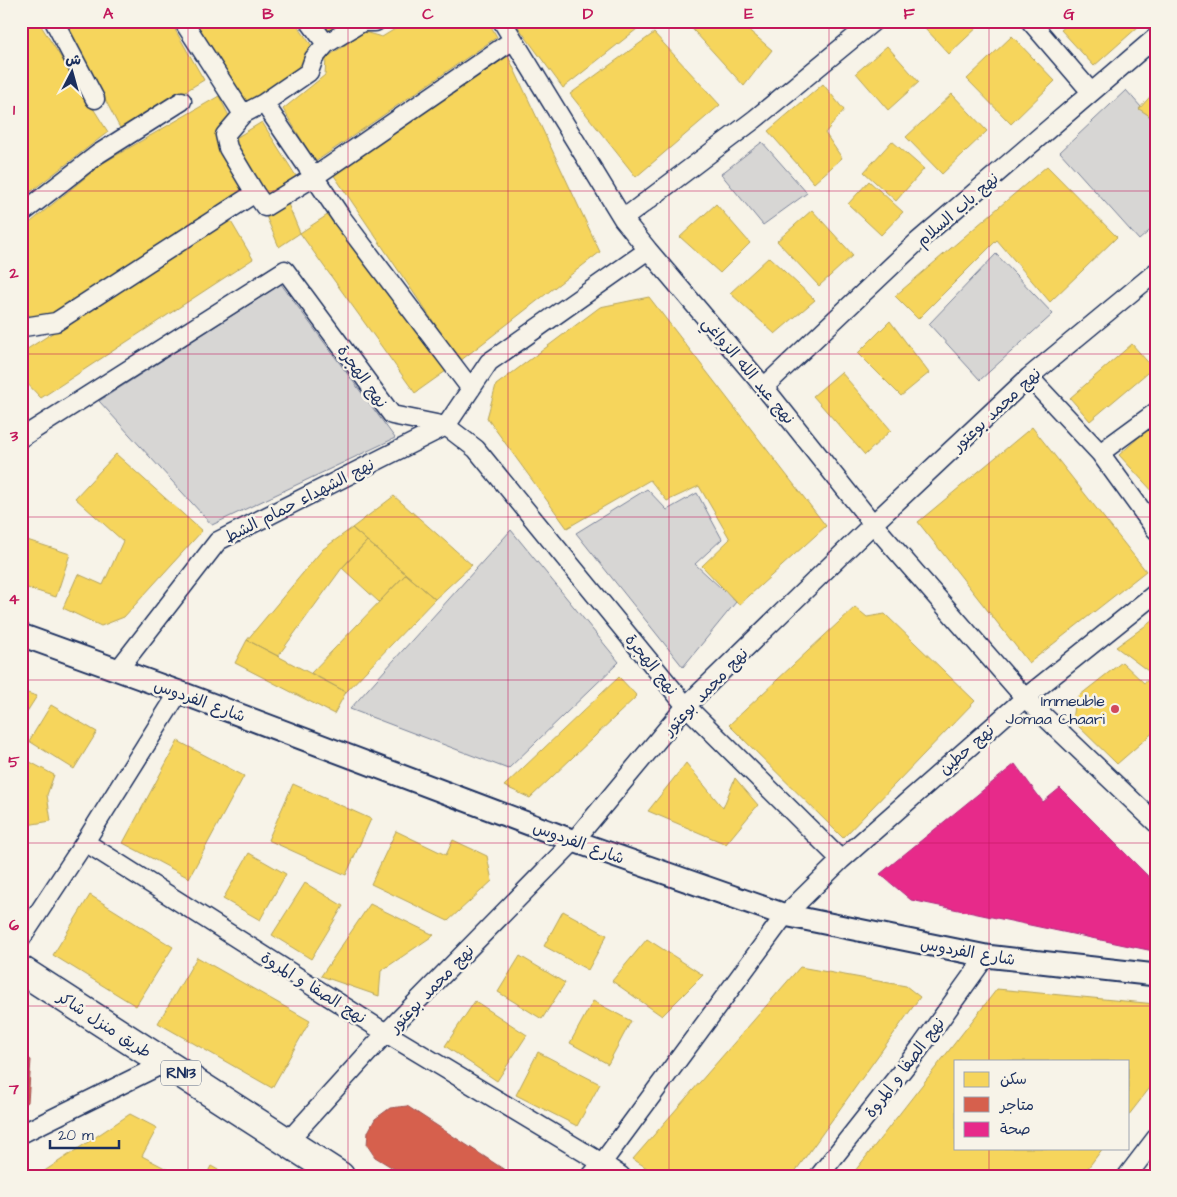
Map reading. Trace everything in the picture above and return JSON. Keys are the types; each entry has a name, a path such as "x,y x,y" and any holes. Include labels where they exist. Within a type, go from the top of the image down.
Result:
{"main road":[{"name":"طريق منزل شاكر","path":"21,970 340,1176"}],"street":[{"path":"54,21 95,98"},
{"path":"183,21 243,114"},
{"path":"309,21 326,44"},
{"path":"377,21 362,22 326,44 314,58 309,72 264,103 243,114 225,136 228,148 265,207 314,177 513,40"},
{"name":"نهج عبد الله الزواغي","path":"502,21 623,219 648,250 764,387 873,524 1025,698 1156,823"},
{"path":"623,219 755,119 874,21"},
{"path":"1030,21 1091,92"},
{"name":"نهج باب السلام","path":"764,387 917,242 1156,37"},
{"path":"21,214 98,154 182,101"},
{"path":"264,103 342,218 471,389"},
{"path":"22,326 56,322 255,193"},
{"path":"446,426 489,362 648,250"},
{"name":"نهج الهجرة","path":"21,438 285,270 392,415 446,426 476,449 686,706 841,860"},
{"name":"نهج محمد بوعتور","path":"287,1142 386,1033 574,841 686,706 873,524 1029,377 1153,279"},
{"path":"1029,377 1100,453 1156,530"},
{"path":"1100,453 1156,412"},
{"name":"نهج الشهداء حمام الشط","path":"118,670 218,541 446,426"},
{"name":"نهج حطين","path":"597,1169 785,915 841,860 1025,698 1156,593"},
{"name":"شارع الفردوس","path":"21,635 179,692 574,841 785,915 986,956 1156,975"},
{"path":"21,939 85,842 179,692"},
{"name":"نهج الصفا و المروة","path":"85,842 597,1169 621,1176"},
{"name":"نهج الصفا و المروة","path":"819,1176 920,1048 986,956"},
{"path":"21,1134 165,1063"},
{"path":"1127,1176 1156,1138"}],"shaded area":[{"path":"1126,90 1156,124 1156,225 1139,240 1060,152"},
{"path":"762,142 807,193 763,225 721,174"},
{"path":"996,254 1053,314 980,380 929,324"},
{"path":"281,284 395,438 212,525 99,401"},
{"path":"647,489 667,510 697,493 722,539 695,564 736,602 683,667 576,533"},
{"path":"511,530 619,662 508,769 350,709"}],"building: سكن":[{"path":"21,21 38,21 108,132 21,199"},
{"path":"64,21 170,21 204,80 121,130"},
{"path":"193,21 294,21 312,46 303,68 244,105"},
{"path":"323,21 346,21 329,31"},
{"path":"408,21 488,21 497,37 315,162 283,109 325,75 326,58 364,32 382,37"},
{"path":"519,21 647,21 563,88 516,24"},
{"path":"685,21 738,21 772,50 744,86"},
{"path":"932,21 978,21 981,24 949,54 925,28"},
{"path":"1072,21 1136,21 1139,26 1094,66 1061,30"},
{"path":"654,33 720,105 636,177 570,94"},
{"path":"1012,36 1055,81 1011,124 967,79"},
{"path":"887,46 919,82 888,110 856,73"},
{"path":"508,56 600,252 460,361 333,174"},
{"path":"823,84 844,110 825,133 842,158 814,183 768,131"},
{"path":"1156,90 1156,120 1139,109"},
{"path":"952,94 987,131 942,174 906,137"},
{"path":"219,96 230,118 219,135 241,190 55,314 31,318 21,305 21,230 103,163"},
{"path":"262,122 296,176 267,195 234,139"},
{"path":"892,141 924,169 896,201 864,172"},
{"path":"1047,166 1117,237 1050,302 997,240 918,319 895,296"},
{"path":"869,181 903,212 881,235 848,204"},
{"path":"288,204 300,233 279,247 266,216"},
{"path":"716,204 750,243 720,273 680,237"},
{"path":"812,210 853,255 819,286 777,241"},
{"path":"329,214 446,371 415,393 300,233"},
{"path":"230,220 253,259 41,398 21,377 21,353"},
{"path":"769,257 815,300 775,334 730,293"},
{"path":"649,297 826,526 739,605 702,566 730,539 699,486 667,501 650,480 567,528 487,418 496,385 600,307"},
{"path":"890,321 929,373 901,396 858,353"},
{"path":"1132,344 1153,368 1090,421 1070,398"},
{"path":"841,372 891,430 865,455 813,396"},
{"path":"1156,422 1156,495 1119,455"},
{"path":"1032,427 1146,571 1029,663 918,522"},
{"path":"116,454 202,531 124,617 101,626 63,608 78,574 103,585 123,541 75,498"},
{"path":"394,496 472,565 435,599 352,528"},
{"path":"352,528 367,541 342,568 278,656 247,640 323,549"},
{"path":"21,538 70,554 56,597 21,586"},
{"path":"367,541 406,574 379,602 342,568"},
{"path":"406,574 435,599 346,692 311,673"},
{"path":"855,607 867,617 885,614 975,701 843,838 729,725"},
{"path":"1156,618 1156,671 1148,671 1116,647"},
{"path":"247,640 346,692 334,714 235,663"},
{"name":"Immeuble Jomaa Chaari","path":"1122,662 1144,683 1156,675 1156,730 1117,764 1072,720 1075,699"},
{"path":"619,677 637,696 530,798 504,786"},
{"path":"21,691 37,696 21,721"},
{"path":"51,705 97,732 74,769 29,741"},
{"path":"178,741 244,776 189,878 123,843"},
{"path":"21,757 54,775 47,795 51,821 21,826"},
{"path":"1156,757 1156,770 1149,764"},
{"path":"686,763 723,808 735,778 758,805 726,844 648,811"},
{"path":"293,784 371,819 346,875 268,840"},
{"path":"396,831 446,855 453,840 487,856 492,881 448,921 371,884"},
{"path":"249,853 286,874 260,920 223,899"},
{"path":"305,883 343,906 311,959 272,935"},
{"path":"90,895 173,947 136,1006 53,955"},
{"path":"370,904 434,935 381,971 379,996 321,976"},
{"path":"563,911 607,935 588,970 544,946"},
{"path":"647,939 703,975 662,1016 612,981"},
{"path":"520,956 565,983 542,1019 498,992"},
{"path":"197,957 310,1021 272,1088 158,1023"},
{"path":"800,967 906,986 920,997 792,1176 659,1176 633,1159"},
{"path":"997,989 1156,1004 1156,1080 1130,1113 1130,1060 954,1060 954,1150 1102,1150 1082,1176 851,1176"},
{"path":"475,1001 527,1035 497,1081 445,1046"},
{"path":"593,1001 631,1021 608,1064 570,1043"},
{"path":"538,1052 600,1084 577,1126 516,1095"},
{"path":"130,1114 157,1128 142,1156 180,1176 37,1176"},
{"path":"211,1166 229,1176 206,1176"}],"building: متاجر":[{"path":"21,1053 31,1060 28,1102 21,1105"},
{"path":"407,1106 514,1176 406,1176 375,1157 367,1145 368,1132 375,1119 390,1108"}],"building: صحة":[{"path":"1015,764 1043,802 1060,788 1156,884 1156,946 1153,951 911,900 880,874"}],"place":[{"name":"Immeuble Jomaa Chaari","path":"1115,709"}]}
